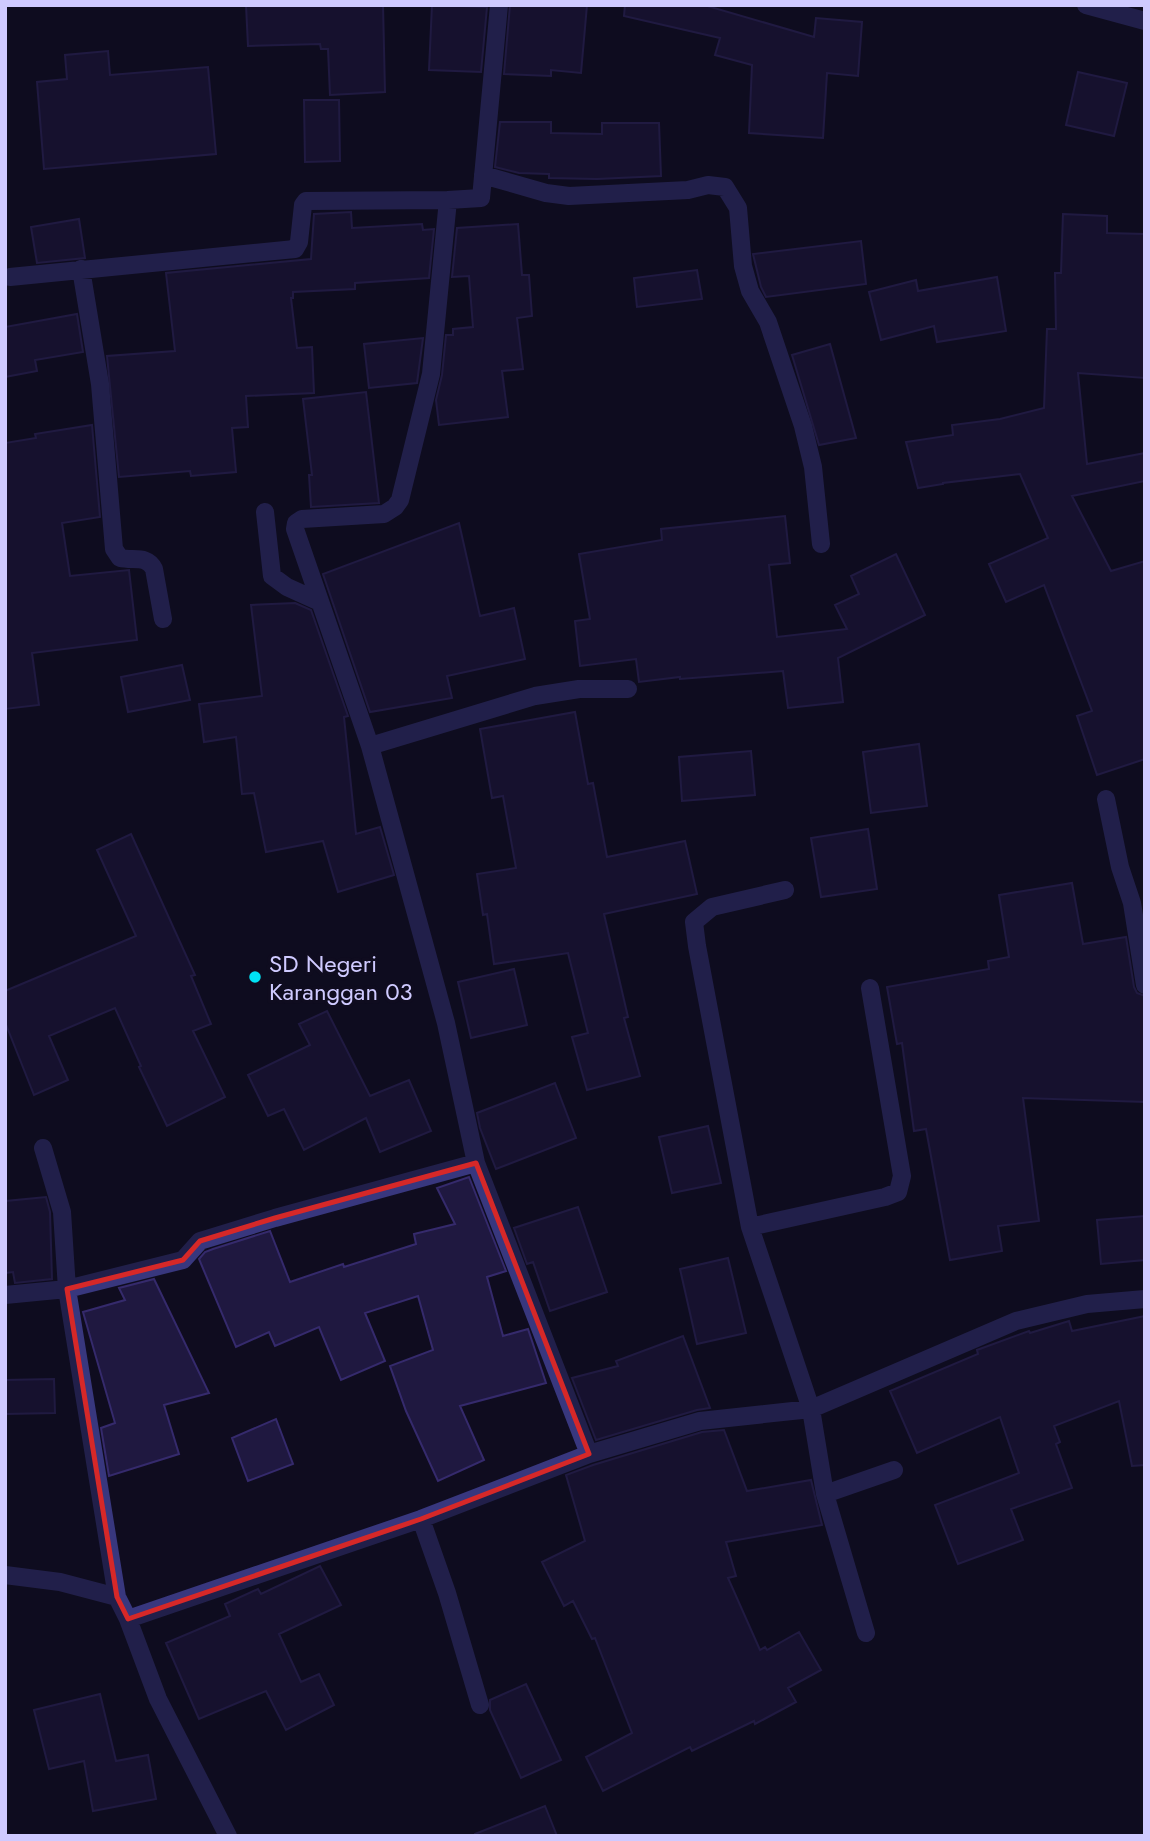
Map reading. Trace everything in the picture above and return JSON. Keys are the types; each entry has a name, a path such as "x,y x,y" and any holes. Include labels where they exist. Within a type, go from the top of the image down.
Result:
{"street":[{"path":"10,277 295,249 299,242 303,205 306,201 481,198 499,5"},
{"path":"1086,5 1145,22"},
{"path":"483,175 546,192 569,195 688,190 708,185 724,187 730,193 738,208 743,266 750,290 768,322 803,426 813,467 821,544"},
{"path":"448,200 431,374 400,500 396,507 384,514 302,519 296,523 295,529 370,746 446,1023 476,1163 589,1454"},
{"path":"81,269 100,384 114,549 122,559 145,559 151,563 163,619"},
{"path":"265,512 272,576 287,587 320,602"},
{"path":"370,746 535,696 579,689 628,689"},
{"path":"1106,799 1120,867 1132,903 1145,985"},
{"path":"785,890 712,907 694,922 696,946 750,1227 811,1409 825,1494 866,1633"},
{"path":"750,1227 898,1192 902,1176 870,988"},
{"path":"43,1148 62,1212 67,1289 117,1597 158,1699 228,1836"},
{"path":"5,1295 67,1289 183,1260 190,1255 198,1242 476,1163"},
{"path":"128,1619 421,1519 589,1454 700,1421 811,1409 1016,1321 1087,1304 1145,1298"},
{"path":"825,1494 894,1470"},
{"path":"421,1519 451,1604 480,1704"},
{"path":"5,1575 60,1582 117,1597"}],"highlighted area":[{"path":"476,1163 589,1454 421,1519 128,1619 117,1597 67,1289 183,1260 200,1241"}],"building":[{"path":"246,5 383,5 385,92 330,95 328,49 321,49 320,44 248,46"},
{"path":"432,5 487,7 481,72 429,70"},
{"path":"510,5 587,5 581,73 551,70 551,76 504,74"},
{"path":"625,5 704,5 814,37 816,18 862,22 858,76 827,73 823,138 749,133 752,65 715,55 720,38 624,16"},
{"path":"108,51 110,75 208,67 216,154 44,169 37,82 67,79 65,55"},
{"path":"1078,72 1127,83 1114,136 1066,125"},
{"path":"304,100 339,100 340,161 305,162"},
{"path":"500,122 551,122 551,133 602,134 602,123 659,123 661,176 549,178 549,174 519,173 495,167"},
{"path":"351,212 352,228 422,224 423,230 434,229 429,278 355,283 355,289 293,292 291,298 297,348 312,347 314,393 246,396 248,427 232,428 236,472 191,476 190,471 119,477 107,356 175,351 166,273 311,259 314,214"},
{"path":"1063,214 1107,216 1107,233 1145,234 1145,378 1078,373 1087,464 1145,453 1145,481 1072,496 1111,571 1145,561 1145,759 1097,775 1077,716 1092,711 1044,585 1006,602 989,564 1048,538 1020,474 918,488 906,442 953,435 952,425 1000,419 1044,408 1047,329 1056,329 1055,273 1061,273"},
{"path":"79,219 85,258 37,263 31,227"},
{"path":"518,224 522,275 529,275 532,316 517,318 523,369 502,371 508,417 439,425 436,400 442,375 446,335 453,335 453,329 473,327 469,276 452,277 457,228"},
{"path":"861,241 866,284 766,297 753,254"},
{"path":"697,270 702,299 637,307 634,278"},
{"path":"997,277 1006,331 937,342 934,326 881,340 869,292 916,280 918,291"},
{"path":"77,314 83,352 35,360 37,371 5,377 5,327"},
{"path":"423,338 417,383 369,388 364,344"},
{"path":"830,344 856,438 819,445 792,355"},
{"path":"366,392 379,503 311,507 309,475 312,475 303,399"},
{"path":"92,425 100,517 62,523 70,576 129,570 137,640 32,653 39,705 5,709 5,443 36,438 35,434"},
{"path":"785,516 790,563 769,565 777,637 847,629 835,605 859,594 851,576 896,554 925,615 838,658 843,702 788,708 783,671 639,682 636,659 580,666 575,621 590,619 579,554 662,540 661,529"},
{"path":"459,523 480,616 514,608 525,659 447,676 452,698 370,712 323,574"},
{"path":"295,603 311,610 348,716 344,717 356,834 380,827 394,875 338,892 323,841 266,852 254,793 242,794 236,737 204,742 199,704 262,696 251,605"},
{"path":"182,665 190,700 128,712 121,677"},
{"path":"575,712 588,784 593,783 607,857 685,841 697,894 604,914 628,1017 624,1018 640,1076 587,1090 572,1037 588,1033 568,953 494,964 487,914 483,915 477,874 516,868 503,796 492,798 480,729"},
{"path":"919,744 927,806 871,813 863,752"},
{"path":"751,751 755,795 682,801 679,757"},
{"path":"868,829 877,889 821,897 811,838"},
{"path":"131,834 195,975 191,976 211,1024 193,1031 225,1097 167,1126 115,1008 49,1036 68,1080 34,1095 5,1022 5,991 136,936 97,850"},
{"path":"1072,883 1083,944 1126,937 1134,987 1137,993 1145,996 1145,1102 1023,1098 1039,1221 998,1226 1002,1251 950,1260 926,1129 914,1131 902,1043 897,1044 887,987 989,969 988,961 1009,957 999,895"},
{"path":"514,969 527,1025 471,1038 458,982"},
{"path":"327,1011 370,1096 409,1080 431,1131 380,1152 366,1118 304,1150 284,1109 268,1116 248,1075 310,1045 299,1024"},
{"path":"555,1083 576,1138 496,1169 477,1113"},
{"path":"708,1126 721,1183 672,1193 659,1137"},
{"path":"469,1177 506,1271 487,1277 503,1336 528,1329 546,1383 460,1406 484,1460 438,1481 406,1411 390,1366 433,1350 418,1296 365,1313 385,1361 341,1380 319,1327 275,1346 269,1332 236,1347 199,1259 205,1252 270,1231 290,1282 343,1264 344,1267 416,1244 414,1234 455,1224 437,1188"},
{"path":"46,1197 50,1212 52,1279 15,1283 13,1272 5,1273 6,1201"},
{"path":"578,1207 607,1292 550,1311 533,1262 527,1264 514,1228"},
{"path":"1145,1216 1145,1260 1101,1264 1097,1220"},
{"path":"728,1258 746,1333 697,1344 680,1269"},
{"path":"154,1279 209,1393 164,1405 179,1454 109,1476 101,1428 115,1423 83,1312 125,1300 119,1288"},
{"path":"1145,1316 1145,1465 1132,1466 1119,1401 1054,1426 1060,1442 1056,1444 1072,1488 1011,1509 1023,1540 958,1564 935,1505 1019,1473 1000,1417 917,1453 890,1391 978,1354 977,1350 1029,1331 1030,1333 1069,1321 1072,1331"},
{"path":"683,1336 710,1408 596,1440 572,1378 618,1366 616,1361"},
{"path":"54,1379 55,1413 5,1414 5,1380"},
{"path":"276,1419 293,1464 248,1481 232,1438"},
{"path":"724,1430 747,1491 811,1480 822,1525 726,1542 736,1576 728,1578 760,1650 765,1647 767,1650 799,1632 821,1670 788,1688 796,1702 755,1724 754,1721 692,1751 690,1747 603,1791 586,1757 632,1733 595,1638 592,1639 573,1601 564,1606 542,1562 585,1541 566,1475 702,1432"},
{"path":"320,1566 341,1605 279,1634 301,1682 319,1674 334,1705 286,1730 266,1691 199,1719 166,1643 230,1616 225,1604 258,1589 261,1594"},
{"path":"526,1684 561,1760 521,1778 490,1710 490,1700"},
{"path":"100,1694 116,1761 148,1755 156,1799 93,1811 84,1761 49,1769 34,1710"},
{"path":"545,1806 557,1836 475,1836 475,1834"}],"place":[{"name":"SD Negeri Karanggan 03","path":"255,977"}]}
